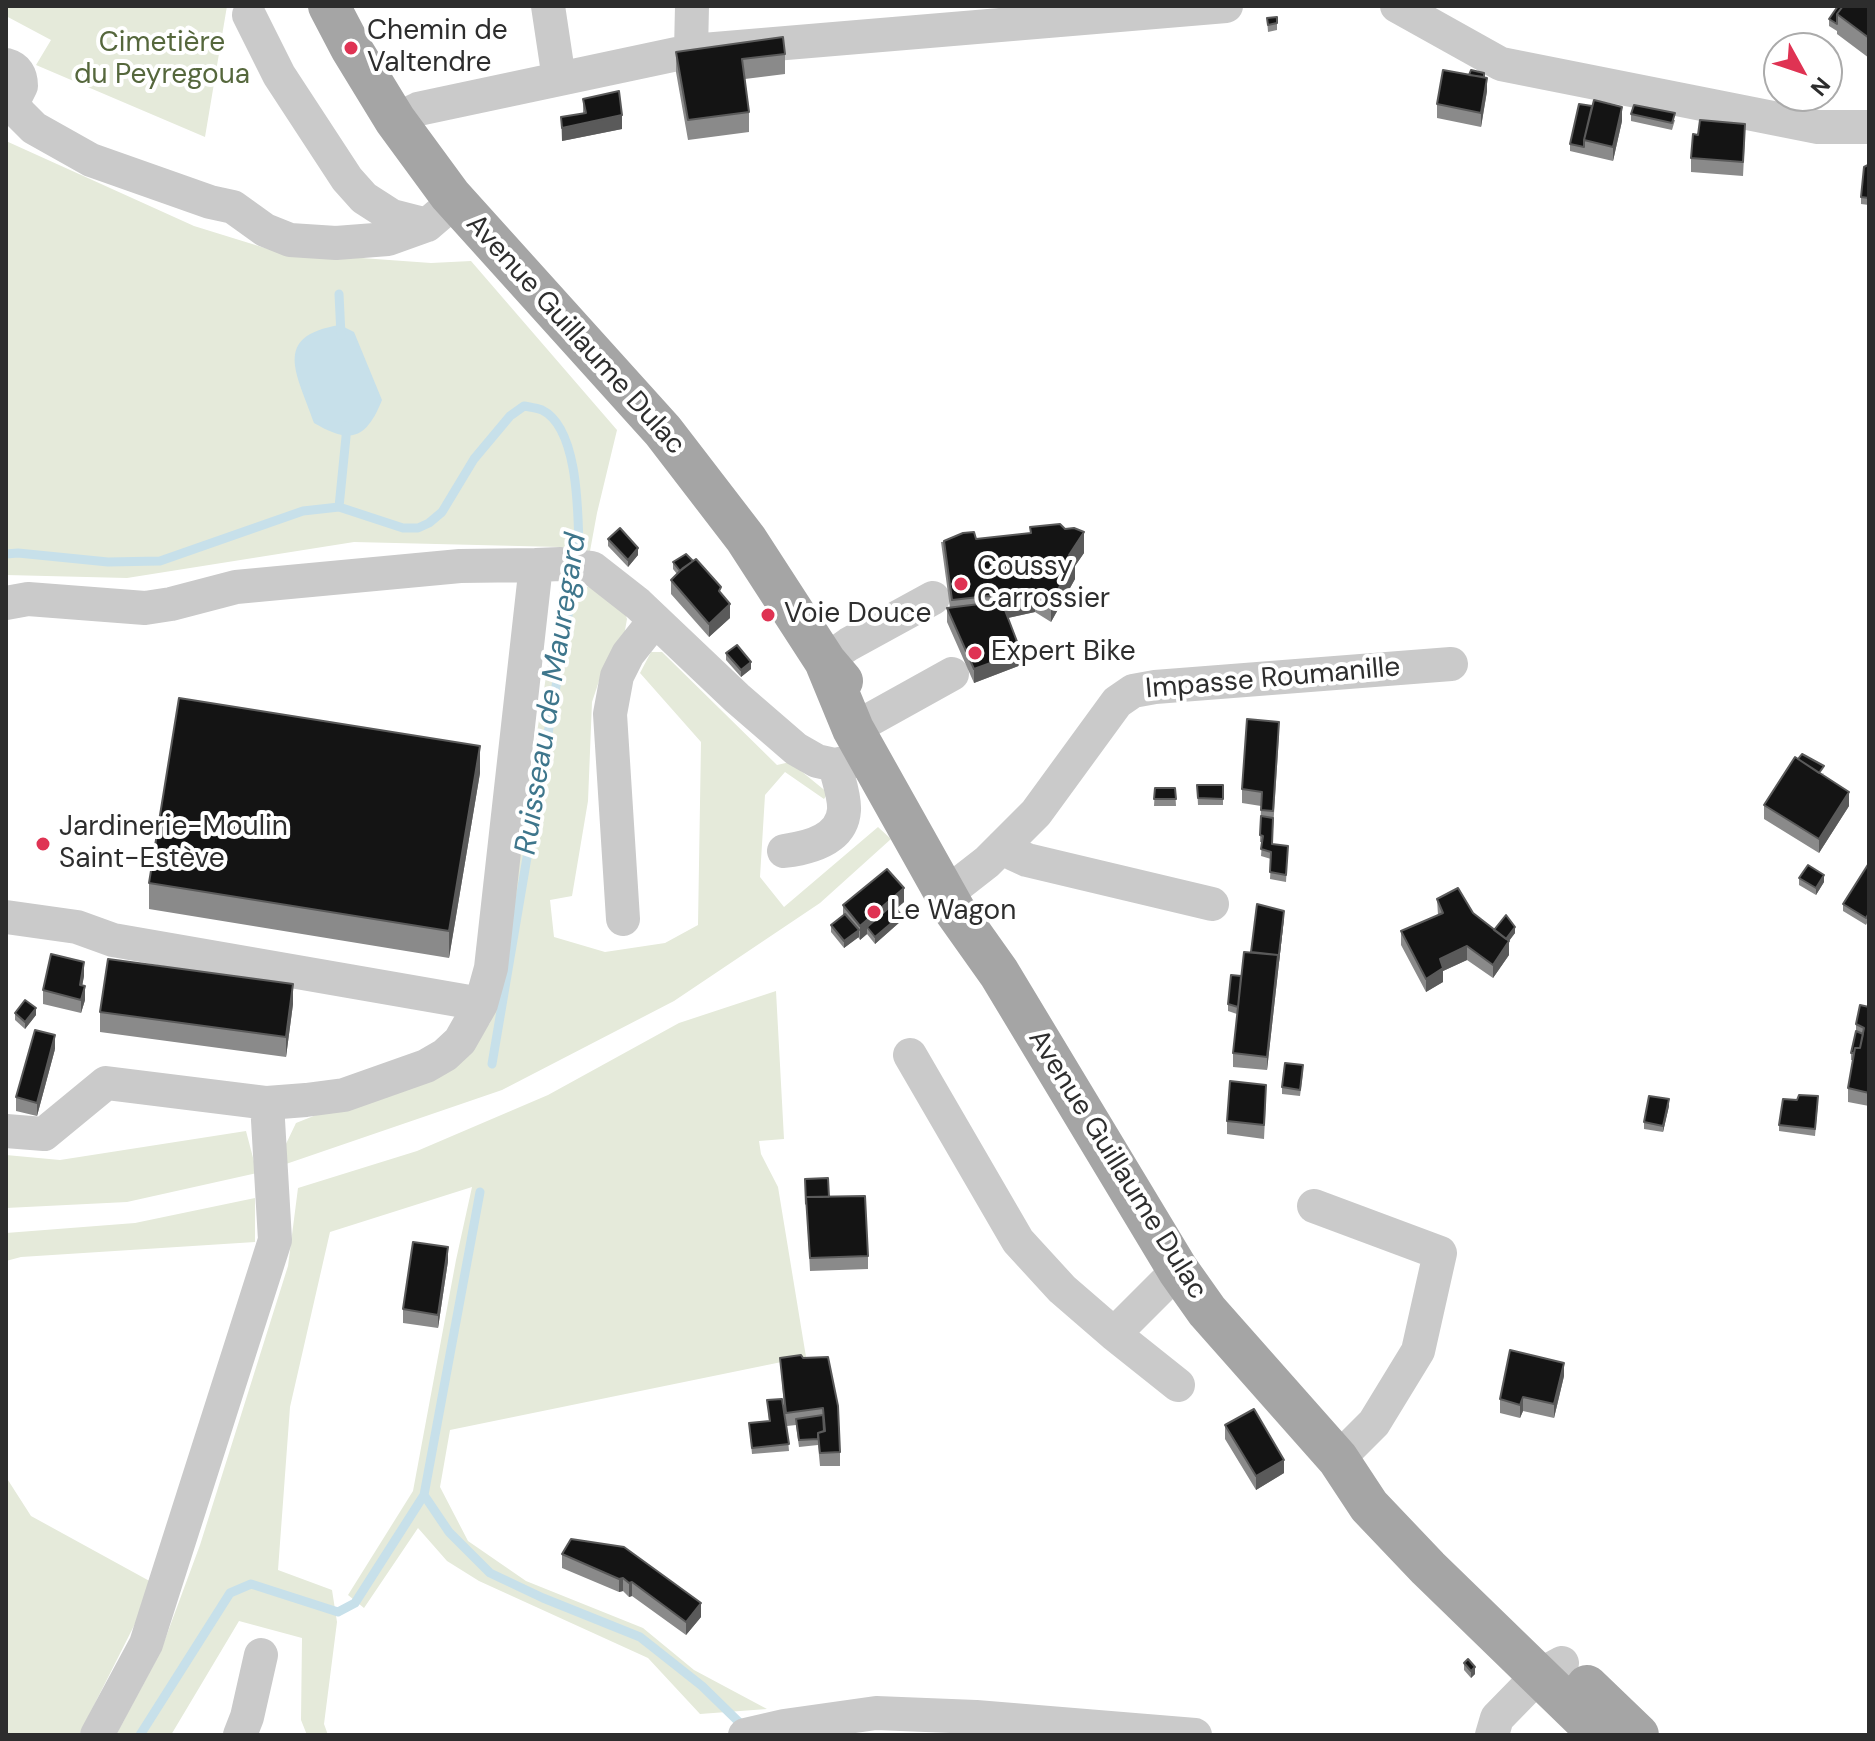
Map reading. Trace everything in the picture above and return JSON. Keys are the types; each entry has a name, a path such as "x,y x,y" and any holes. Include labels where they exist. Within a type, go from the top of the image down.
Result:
{"main road":[{"name":"Avenue Guillaume Dulac","path":"329,6 395,120 441,213 663,431 746,539 825,661 857,741 954,887 999,973 1178,1270 1207,1311 1338,1459 1382,1489 1550,1669 1614,1729"}],"street":[{"path":"548,6 559,79"},
{"path":"691,51 692,6"},
{"path":"395,120 418,109 691,51 1226,6"},
{"path":"1398,6 1501,64 1818,127 1869,127"},
{"path":"249,15 279,75 347,179 364,198 392,216 441,213"},
{"path":"6,65 13,68 21,79 20,92 8,103 34,128 91,160 210,202 233,207 265,230 290,240 336,243 388,239 441,213"},
{"path":"6,603 28,599 145,608 236,587 460,566 563,566 638,604 737,698 796,749 817,761 857,741 952,674"},
{"path":"6,1131 44,1134 106,1083 267,1103 344,1095 426,1066 460,1041 481,1004 491,968 563,566"},
{"path":"825,661 849,644 933,598"},
{"path":"623,919 610,714 617,676 628,654 655,620"},
{"name":"Impasse Roumanille","path":"954,887 987,862 1036,813 1117,702 1133,691 1451,664"},
{"path":"784,851 809,848 838,830 857,741"},
{"path":"1003,846 1027,860 1212,904"},
{"path":"6,917 77,927 113,940 481,1004"},
{"path":"910,1055 1018,1241 1062,1289 1178,1385"},
{"path":"97,1735 146,1644 275,1240 267,1103"},
{"path":"1314,1206 1440,1253 1418,1351 1374,1423 1338,1459"},
{"path":"1114,1334 1178,1270"},
{"path":"240,1735 261,1655"},
{"path":"1489,1729 1550,1669"},
{"path":"745,1735 784,1726 836,1727 876,1713 1019,1720 1195,1735"}],"green space":[{"name":"Cimetière du Peyregoua","path":"6,6 227,6 205,137 36,65 51,40 6,16"},
{"path":"6,141 194,226 278,252 431,263 471,261 617,430 590,551 560,547 354,542 127,578 6,575"},
{"path":"561,584 599,588 621,602 627,619 624,636 603,669 592,702 588,801 572,896 550,900 554,937 605,952 665,943 698,925 701,742 640,673 651,652 662,652 777,765 790,762 828,793 824,799 785,772 765,795 760,877 784,907 878,827 891,839 820,903 674,1001 502,1090 286,1164 285,1146 296,1123 447,1063 490,1023"},
{"path":"776,991 784,1139 759,1141 761,1154 778,1187 806,1357 450,1430 440,1487 468,1541 526,1581 643,1628 694,1670 767,1709 700,1714 648,1658 479,1581 447,1561 418,1528 364,1608 348,1595 413,1491 472,1187 330,1232 290,1407 278,1570 332,1590 337,1622 324,1724 328,1735 307,1735 301,1720 302,1638 239,1621 171,1735 116,1735 160,1653 200,1545 288,1266 298,1188 417,1151 548,1095 679,1023"},
{"path":"246,1131 257,1173 127,1202 6,1208 6,1155 60,1160"},
{"path":"255,1198 255,1242 21,1257 6,1261 6,1233 135,1223"},
{"path":"6,1477 31,1516 155,1584 79,1735 6,1735"}],"water":[{"path":"340,325 354,332 382,400 363,430 347,435 314,423 295,360 297,348 304,338 318,330"}],"building":[{"path":"1838,6 1843,6 1837,14 1837,24 1829,19"},
{"path":"1843,6 1869,6 1869,38 1837,14"},
{"path":"1277,17 1277,23 1268,25 1267,18"},
{"path":"783,37 785,54 742,59 749,112 688,120 676,52"},
{"path":"1443,70 1487,78 1481,113 1437,104"},
{"path":"1471,70 1484,73 1484,77 1469,75"},
{"path":"619,91 622,115 562,128 561,117 586,113 583,99"},
{"path":"1594,100 1622,107 1613,147 1584,140"},
{"path":"1579,104 1592,106 1584,147 1570,144"},
{"path":"1634,105 1675,113 1672,123 1631,114"},
{"path":"1700,120 1745,124 1743,162 1691,158 1693,134 1698,135"},
{"path":"1868,165 1869,198 1861,197 1864,167"},
{"path":"1060,524 1065,529 1084,532 1069,555 1075,559 1051,602 1035,591 1003,599 988,596 952,600 944,541 963,533 974,532 976,539 1031,533 1030,527"},
{"path":"620,528 638,548 628,560 608,539"},
{"path":"686,554 693,561 680,571 673,562"},
{"path":"696,559 721,587 719,591 730,604 709,624 671,580"},
{"path":"988,603 1003,605 1021,652 974,669 947,608"},
{"path":"737,645 751,662 741,670 726,653"},
{"path":"179,698 480,746 449,931 149,883"},
{"path":"1247,719 1279,722 1273,811 1261,810 1262,792 1242,789"},
{"path":"1802,754 1824,766 1819,773 1798,759"},
{"path":"1795,757 1849,792 1819,839 1764,805"},
{"path":"1197,785 1223,785 1223,799 1198,798"},
{"path":"1155,788 1175,788 1176,799 1154,799"},
{"path":"1261,816 1273,818 1272,844 1288,846 1286,875 1270,872 1271,852 1261,849"},
{"path":"1869,863 1869,913 1866,918 1843,904"},
{"path":"1808,865 1824,875 1816,888 1799,878"},
{"path":"887,869 904,888 860,926 843,905"},
{"path":"1458,888 1473,913 1509,941 1493,965 1467,946 1440,959 1443,968 1426,979 1401,931 1443,913 1437,899"},
{"path":"893,904 901,915 875,937 867,927"},
{"path":"1257,904 1284,911 1278,962 1278,955 1251,952"},
{"path":"845,914 859,930 844,941 831,925"},
{"path":"1506,915 1515,927 1506,939 1494,930"},
{"path":"1244,952 1278,955 1267,1057 1233,1053"},
{"path":"51,954 84,962 80,985 85,986 81,1000 43,990"},
{"path":"108,959 293,984 286,1037 100,1012"},
{"path":"1231,975 1241,976 1238,1007 1228,1004"},
{"path":"25,1000 36,1008 25,1022 15,1013"},
{"path":"1860,1005 1869,1007 1869,1093 1848,1088 1855,1048 1860,1048 1864,1028 1856,1024"},
{"path":"35,1030 55,1035 37,1103 16,1097"},
{"path":"1856,1031 1863,1034 1860,1048 1855,1048 1851,1053"},
{"path":"1285,1063 1303,1065 1300,1090 1282,1087"},
{"path":"1230,1081 1266,1085 1264,1125 1227,1121"},
{"path":"1799,1095 1818,1096 1815,1129 1779,1125 1783,1099 1797,1100"},
{"path":"1649,1096 1669,1099 1663,1126 1644,1122"},
{"path":"828,1178 829,1197 806,1197 806,1204 805,1179"},
{"path":"865,1196 868,1256 810,1258 806,1197"},
{"path":"413,1242 448,1247 438,1315 403,1309"},
{"path":"1510,1350 1564,1363 1554,1404 1523,1397 1520,1405 1500,1399"},
{"path":"801,1355 803,1358 828,1357 838,1406 840,1452 820,1453 818,1433 825,1431 823,1408 786,1413 780,1358"},
{"path":"782,1399 789,1444 752,1448 749,1423 770,1421 767,1400"},
{"path":"1254,1409 1284,1460 1256,1476 1225,1425"},
{"path":"823,1415 824,1431 818,1433 818,1439 799,1440 796,1419"},
{"path":"571,1539 624,1547 701,1603 686,1622 632,1582 562,1554"},
{"path":"1468,1659 1475,1667 1471,1671 1464,1663"}],"waterway":[{"path":"339,294 341,335"},
{"name":"Ruisseau de Mauregard","path":"6,554 108,562 160,561 303,511 339,507 403,528 418,528 442,512 474,459 510,416 524,406 542,410 554,420 570,453 577,495 578,560"},
{"path":"339,507 346,426"},
{"name":"Ruisseau de Mauregard","path":"492,1064 575,574"},
{"name":"Ruisseau de Mauregard","path":"480,1192 424,1495 449,1532 490,1573 640,1637 702,1686 745,1728"},
{"path":"140,1735 230,1593 251,1584 338,1612 355,1603 424,1495"}],"place":[{"name":"Chemin de Valtendre","path":"351,48"},
{"name":"Coussy Carrossier","path":"961,584"},
{"name":"Voie Douce","path":"768,615"},
{"name":"Expert Bike","path":"975,653"},
{"name":"Jardinerie-Moulin Saint-Estève","path":"43,844"},
{"name":"Le Wagon","path":"874,912"}]}
